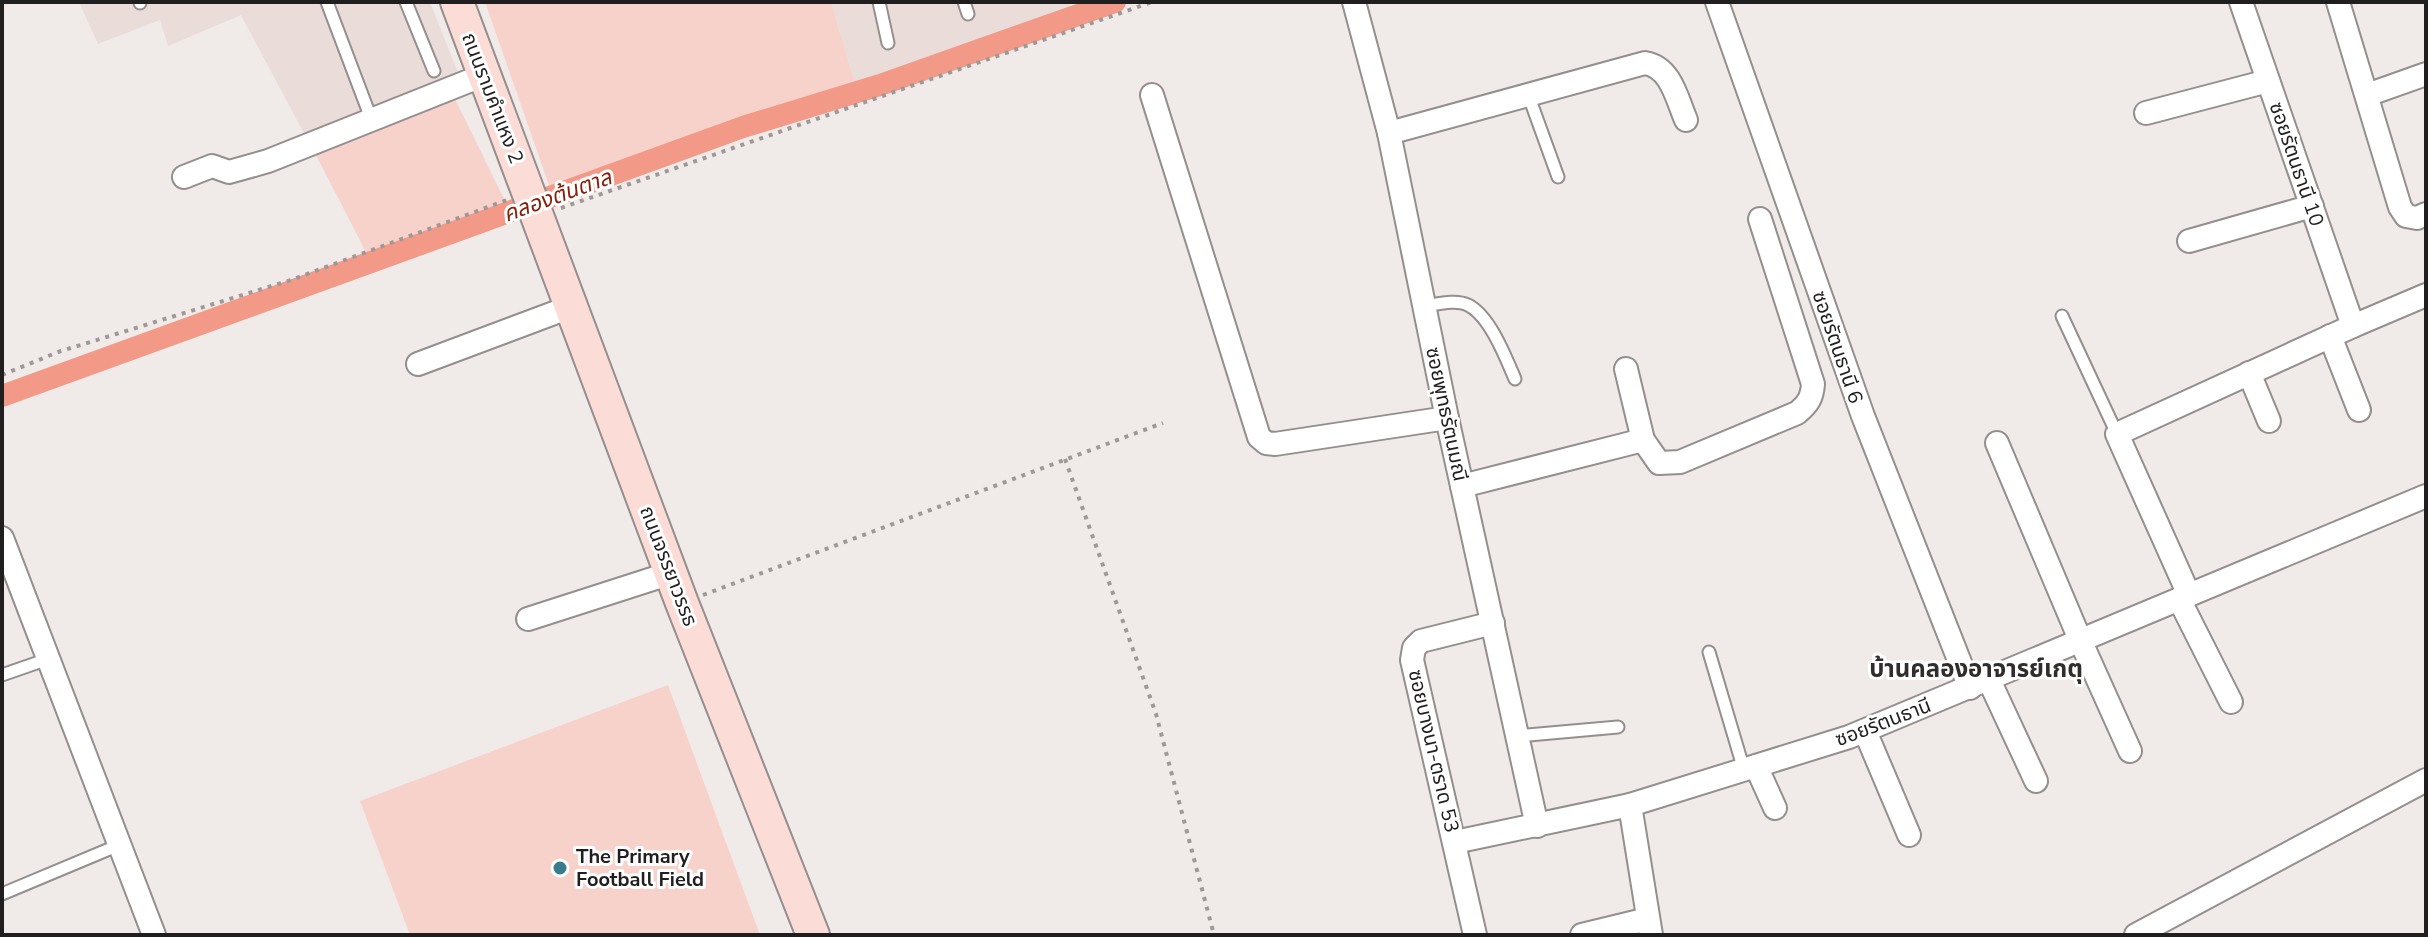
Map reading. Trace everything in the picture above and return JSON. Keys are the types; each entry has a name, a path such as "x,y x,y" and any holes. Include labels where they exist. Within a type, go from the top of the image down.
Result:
{"main road":[{"name":"ถนนรามคำแหง 2","path":"457,2 532,204"},
{"name":"ถนนจรรยาวรรธ","path":"532,204 682,603 813,935"}],"street":[{"name":"ซอยพุทธรัตนมณี","path":"1354,2 1389,133 1447,418 1537,826"},
{"name":"ซอยรัตนธานี 6","path":"1717,2 1863,416 1980,684 2036,781"},
{"name":"ซอยรัตนธานี 10","path":"2241,2 2353,326"},
{"path":"2338,2 2400,207 2406,216 2417,218 2426,214"},
{"path":"1389,133 1645,63 1656,64 1664,71 1686,120"},
{"path":"2367,95 2426,74"},
{"path":"184,177 212,166 229,172 268,161 484,75"},
{"path":"2146,113 2268,81"},
{"path":"1152,95 1259,437 1266,443 1275,444 1447,418"},
{"path":"2189,241 2312,206"},
{"path":"1626,369 1643,440 1659,463 1680,462 1797,413 1812,395 1813,384 1760,219"},
{"path":"2231,702 2117,434 2426,295"},
{"path":"418,364 570,307"},
{"path":"2330,336 2359,410"},
{"path":"2249,373 2269,421"},
{"path":"1462,486 1643,440"},
{"path":"1997,443 2130,751"},
{"name":"ซอยรัตนธานี","path":"1455,842 1630,805 1865,731 2426,496"},
{"path":"2,538 154,935"},
{"path":"528,619 671,573"},
{"name":"ซอยบางนา-ตราด 53","path":"1475,935 1412,660 1414,648 1421,641 1493,623"},
{"path":"1865,731 1909,835"},
{"path":"1750,768 1775,808"},
{"path":"2136,935 2426,780"},
{"path":"1582,935 1650,927 1630,805"}],"lane":[{"path":"327,2 372,121"},
{"path":"406,2 434,71"},
{"path":"879,2 888,43"},
{"path":"1528,94 1558,177"},
{"path":"1424,306 1457,302 1470,305 1499,342 1515,379"},
{"path":"2062,316 2117,434"},
{"path":"1709,652 1750,768"},
{"path":"2,675 48,659"},
{"path":"1517,736 1618,727"},
{"path":"2,894 119,845"}],"path":[{"path":"2,375 58,352 291,280 495,206 532,204 1152,2"},
{"path":"682,603 1163,423"},
{"path":"1065,459 1156,714 1214,935"}],"shaded area":[{"path":"79,2 430,2 459,75 307,139 241,15 168,46 160,20 98,44"},
{"path":"485,2 831,2 855,83 550,188"},
{"path":"831,2 1069,2 1071,9 855,83"},
{"path":"454,97 507,205 368,256 315,153"},
{"name":"The Primary Football Field","path":"668,685 760,935 410,935 360,801"}],"waterway":[{"name":"คลองต้นตาล","path":"2,396 743,127 880,85 1115,2"}],"place":[{"name":"The Primary Football Field","path":"560,868"}],"district":[{"name":"บ้านคลองอาจารย์เกตุ","path":"1976,669"}]}
